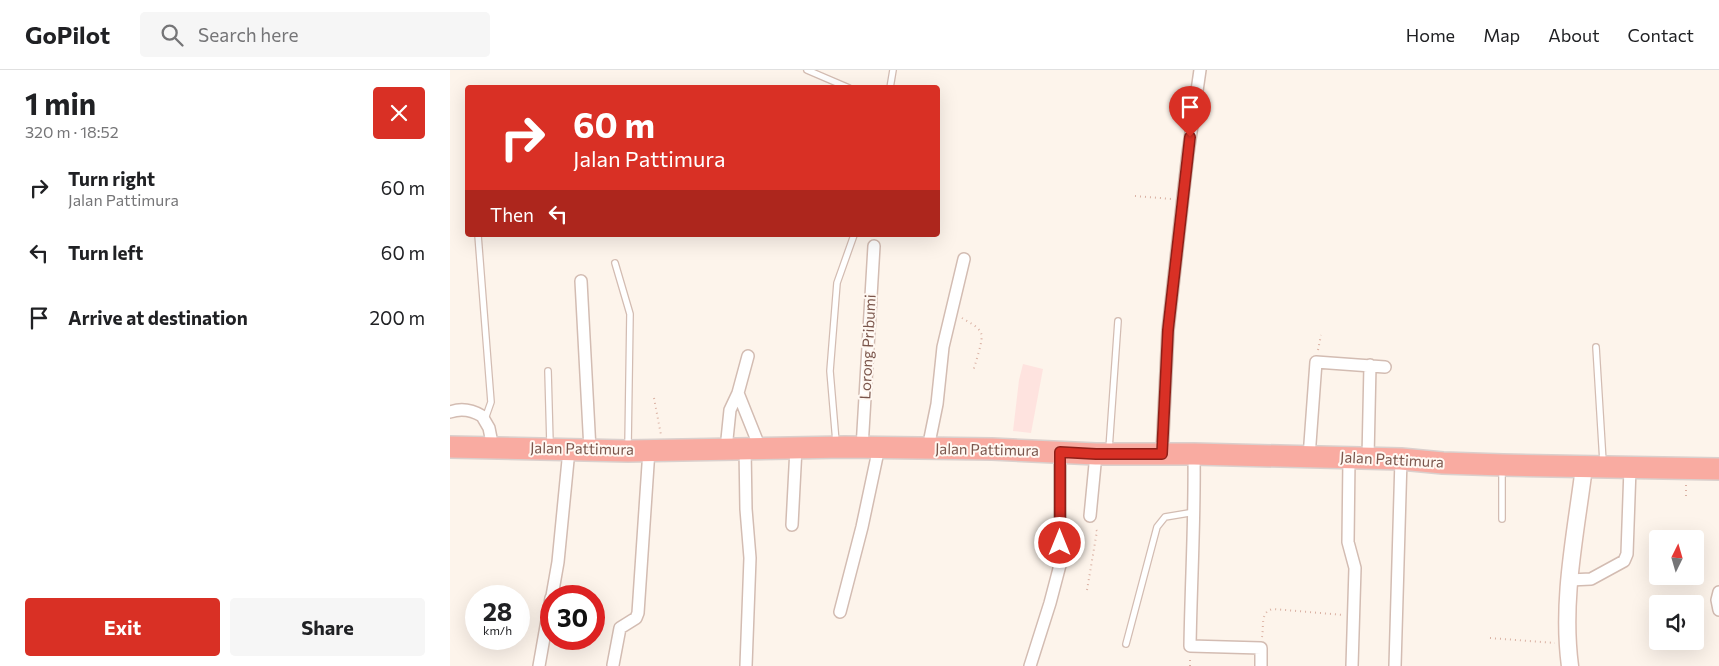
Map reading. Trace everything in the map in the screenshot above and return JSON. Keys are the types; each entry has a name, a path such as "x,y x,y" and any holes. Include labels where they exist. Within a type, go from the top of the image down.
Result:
{"highway":[{"name":"Jalan Pattimura","path":"450,448 590,450 836,447 928,448 1103,454 1309,456 1502,465 1719,469"}],"main road":[{"path":"1570,666 1567,644 1570,580 1593,467"}],"street":[{"path":"1162,454 1168,330 1188,153 1200,70"},
{"name":"Lorong Pribumi","path":"840,612 862,527 870,448 874,246"},
{"path":"928,448 935,416 943,347 964,259"},
{"path":"581,282 590,450"},
{"path":"744,448 730,410 738,393 748,356"},
{"path":"1309,456 1316,362 1385,367"},
{"path":"1352,666 1355,568 1348,542 1370,365"},
{"path":"738,393 744,448 750,558 746,666"},
{"path":"450,412 467,410 476,412 485,419 493,448"},
{"path":"792,525 796,448"},
{"path":"553,585 558,562 559,449"},
{"path":"613,665 620,628 636,618 638,613 647,450"},
{"path":"1030,666 1060,565 1060,452"},
{"path":"1090,516 1103,454"},
{"path":"1194,454 1195,512 1191,574 1190,646 1260,648 1261,666"},
{"path":"1394,666 1402,459"},
{"path":"1570,580 1591,579 1624,561 1627,554 1630,468"},
{"path":"1719,592 1717,600 1719,610"},
{"path":"539,666 542,650"}],"lane":[{"path":"807,70 842,85"},
{"path":"890,85 893,70"},
{"path":"478,237 491,402 485,419"},
{"path":"836,447 830,370 837,283 853,237"},
{"path":"615,264 630,314 647,450"},
{"path":"1103,454 1118,321"},
{"path":"1593,467 1596,347"},
{"path":"548,370 559,449"},
{"path":"1502,465 1502,519"},
{"path":"1126,644 1157,527 1165,517 1195,512"}],"path":[{"path":"1135,196 1183,199"},
{"path":"952,311 976,327 981,333 981,341 973,372"},
{"path":"1316,362 1320,335"},
{"path":"647,450 654,398"},
{"path":"1087,590 1097,531"},
{"path":"1260,648 1264,614 1267,610 1353,616"},
{"path":"1490,638 1567,644"}],"shaded area":[{"path":"1023,364 1043,369 1031,433 1013,431 1019,380"}],"route":[{"path":"1060,543 1060,452 1162,454 1168,330 1190,137"}]}
